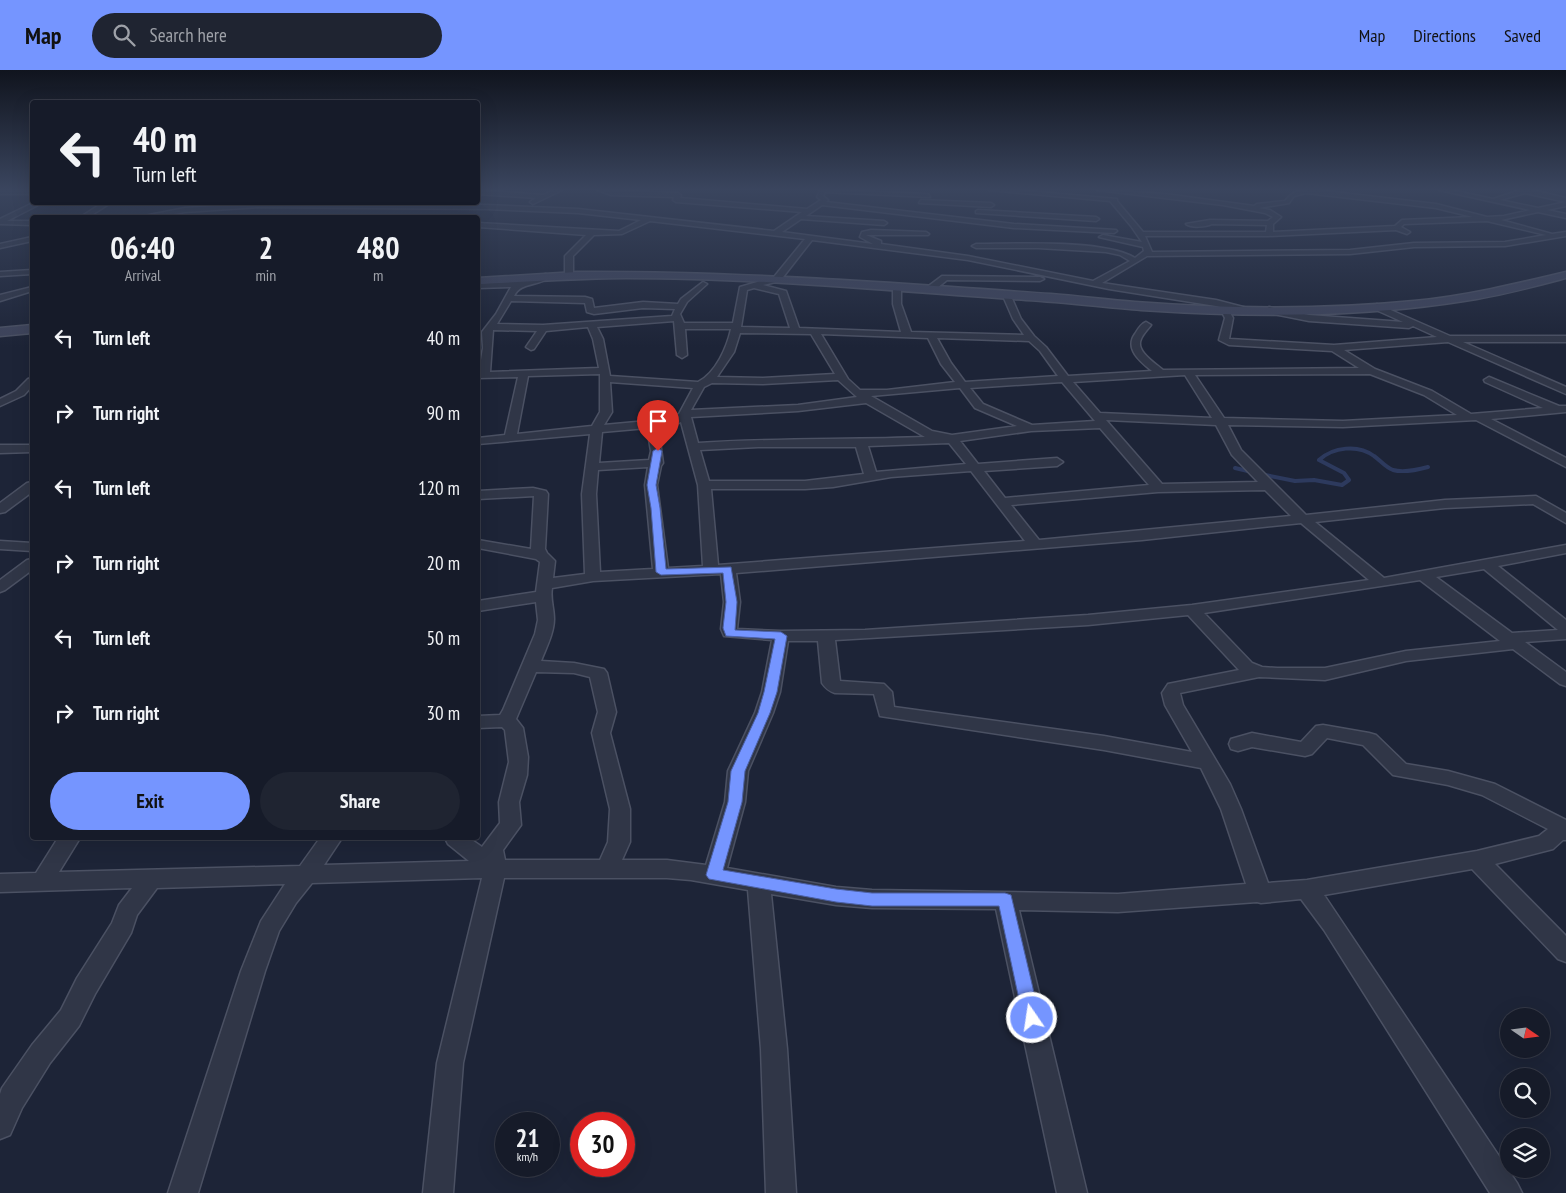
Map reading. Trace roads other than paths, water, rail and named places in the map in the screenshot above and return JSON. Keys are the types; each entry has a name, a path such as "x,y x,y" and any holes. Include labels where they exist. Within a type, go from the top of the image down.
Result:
{"main road":[{"path":"480,279 519,281 546,276 682,274 1156,307 1269,310 1422,303 1501,292 1566,274"},
{"path":"0,332 30,329"}],"street":[{"path":"0,246 14,242"},
{"path":"570,276 567,264 568,256 583,242"},
{"path":"712,569 704,485 684,412 729,352 739,324 743,289 775,279 806,242"},
{"path":"846,242 973,259 1094,284 1244,310"},
{"path":"878,242 903,249"},
{"path":"973,259 976,242"},
{"path":"1103,250 1131,242"},
{"path":"1145,242 1148,248 1147,254"},
{"path":"1402,242 1408,245"},
{"path":"1433,242 1437,244"},
{"path":"1094,284 1147,254 1341,252 1408,245 1513,242"},
{"path":"976,246 1038,246 1103,250 1122,253 1135,261"},
{"path":"0,274 30,272"},
{"path":"929,290 948,278 1074,280"},
{"path":"480,286 519,281"},
{"path":"519,281 487,332 489,340 481,375 524,373 605,375 705,383 841,377"},
{"path":"682,355 676,314 688,296 703,284"},
{"path":"753,285 781,291 795,330"},
{"path":"897,288 897,304 906,335"},
{"path":"0,298 30,290"},
{"path":"1007,296 1017,319 1031,338 1046,353 1065,379 1158,488"},
{"path":"508,298 585,300 589,301 590,310 594,312 643,305 681,307"},
{"path":"1377,306 1566,391"},
{"path":"1225,310 1229,318 1225,341 1334,348 1447,339 1566,339"},
{"path":"1269,310 1309,318 1421,327"},
{"path":"778,319 792,318"},
{"path":"490,327 543,328 678,322 739,324 795,330 932,337 1031,338"},
{"path":"592,325 598,339 605,375 606,412 596,430 589,494 593,577"},
{"path":"1146,325 1136,340 1135,346 1161,374"},
{"path":"531,347 543,328"},
{"path":"814,331 841,377 858,393 928,434 952,439 1032,540 1033,544"},
{"path":"932,337 946,364 982,409 1031,428"},
{"path":"1334,348 1371,371 1428,393 1566,463"},
{"path":"858,393 887,393 961,385 1188,372 1371,371"},
{"path":"1188,372 1220,421 1236,452 1294,512 1381,583"},
{"path":"510,438 524,373"},
{"path":"1530,374 1489,380 1561,411"},
{"path":"0,403 20,393 30,383"},
{"path":"20,393 30,392"},
{"path":"480,441 672,422 696,412 798,408 868,399"},
{"path":"695,448 775,442 861,443 952,439 1100,420 1342,424 1561,411"},
{"path":"652,424 658,451 652,485 656,508 661,572"},
{"path":"861,443 871,475"},
{"path":"0,449 30,448"},
{"path":"1542,450 1566,449"},
{"path":"704,485 805,485 871,475 1057,462"},
{"path":"593,467 657,463"},
{"path":"1001,502 1158,488 1268,486"},
{"path":"0,509 30,487"},
{"path":"480,495 533,492 541,494 538,549 540,555"},
{"path":"480,606 593,577 728,569 1142,536 1445,504 1528,499 1542,502 1566,519"},
{"path":"480,544 540,555 548,561 544,590 546,620 543,634 512,711 506,720 480,722"},
{"path":"0,545 30,547"},
{"path":"728,569 732,602 728,628 730,633 826,636 1088,620 1192,610 1424,576 1566,549"},
{"path":"1487,564 1566,628"},
{"path":"0,587 30,565"},
{"path":"1424,576 1510,641 1566,680"},
{"path":"1192,610 1246,667 1259,672"},
{"path":"1260,894 1231,809 1208,762 1174,705 1171,693 1174,688 1259,672 1304,675 1325,674 1406,656 1566,634"},
{"path":"714,875 735,802 738,771 764,713 781,636"},
{"path":"826,636 831,684 835,686 878,688 883,692 886,712 1084,740 1208,762"},
{"path":"530,666 574,668 598,672 607,712 601,733 620,809 619,842 607,869"},
{"path":"438,1193 450,1063 495,869 492,848 511,824 508,802 518,769 518,753 514,739 514,728 506,720"},
{"path":"1238,744 1252,740 1304,748 1324,732 1369,740 1400,770 1448,778 1488,789 1566,830"},
{"path":"0,883 495,869 667,869 872,900 1005,900 1118,903 1260,894 1307,889 1477,860 1546,843 1558,832 1566,830"},
{"path":"42,882 68,840"},
{"path":"183,1193 244,997 269,928 288,896 330,840"},
{"path":"458,840 495,869"},
{"path":"1477,860 1566,952"},
{"path":"0,1125 12,1098 41,1054 70,1018 123,926 128,912 152,878"},
{"path":"759,883 774,1049 781,1193"},
{"path":"1307,889 1332,922 1507,1193"},
{"path":"1005,900 1072,1193"}],"waterway":[{"path":"1260,474 1295,481 1314,480 1342,485 1349,480 1344,473 1319,460 1331,452 1346,449 1368,452 1388,467 1397,471 1428,467"},
{"path":"1235,468 1252,472"}]}
